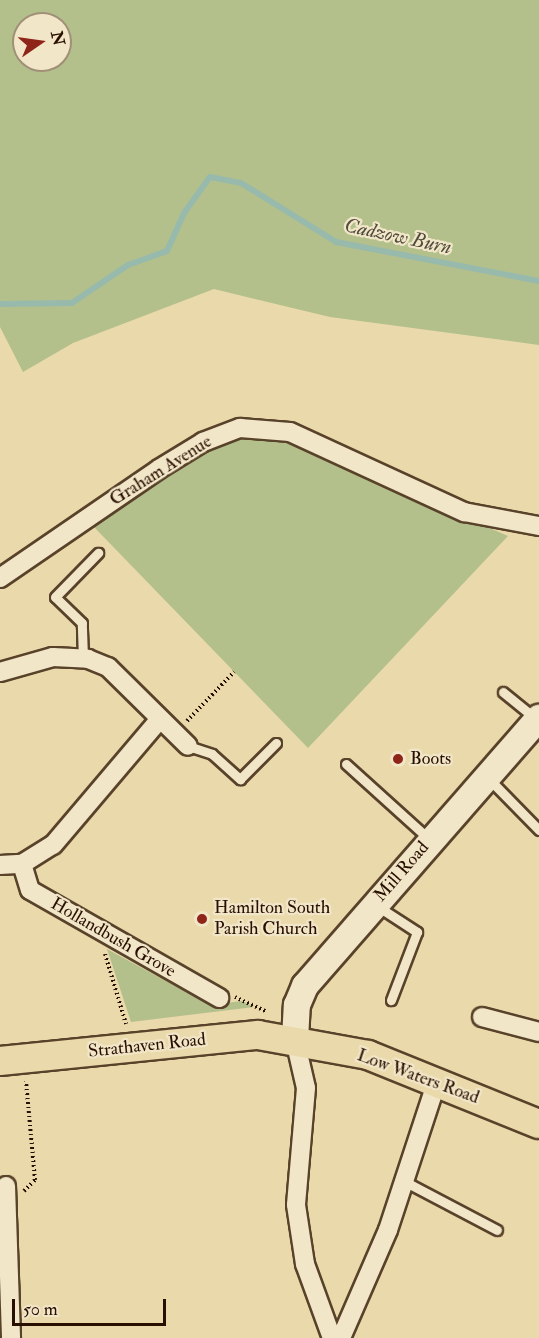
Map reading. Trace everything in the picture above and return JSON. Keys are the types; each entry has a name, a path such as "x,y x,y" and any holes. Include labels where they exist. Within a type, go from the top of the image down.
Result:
{"main road":[{"name":"Mill Road","path":"295,1040 297,1005 305,986 430,840 538,719"},
{"name":"Strathaven Road","path":"12,1060 258,1035 295,1040"},
{"name":"Low Waters Road","path":"295,1040 368,1055 539,1124"}],"street":[{"name":"Graham Avenue","path":"0,578 203,442 240,429 290,432 464,512 539,526"},
{"path":"0,672 53,657 83,658 108,667 159,720 182,740"},
{"path":"0,865 22,864 53,845 159,720"},
{"name":"Hollandbush Grove","path":"22,864 30,890 219,998"},
{"path":"483,1017 539,1032"},
{"path":"295,1040 306,1088 297,1215 305,1264 332,1338"},
{"path":"341,1338 404,1181 437,1081"},
{"path":"6,1186 12,1338"}],"lane":[{"path":"83,658 81,623 55,597 98,553"},
{"path":"503,692 538,719"},
{"path":"182,740 212,754 240,779 276,743"},
{"path":"346,764 430,840"},
{"path":"487,777 539,830"},
{"path":"375,905 417,932 391,1000"},
{"path":"404,1181 497,1230"}],"path":[{"path":"182,740 234,672"},
{"path":"97,930 132,1048"},
{"path":"7,1208 35,1180 12,1060"}],"green space":[{"path":"0,0 539,0 539,345 330,317 214,289 73,343 23,372 0,327"},
{"path":"244,435 301,446 508,536 308,748 93,526 199,454"},
{"path":"107,949 210,1005 242,1001 254,1007 131,1022"}],"waterway":[{"name":"Cadzow Burn","path":"0,304 72,303 128,265 167,251 184,213 210,177 241,183 336,242 539,281"}],"place":[{"name":"Boots","path":"398,759"},
{"name":"Hamilton South Parish Church","path":"202,919"}]}
